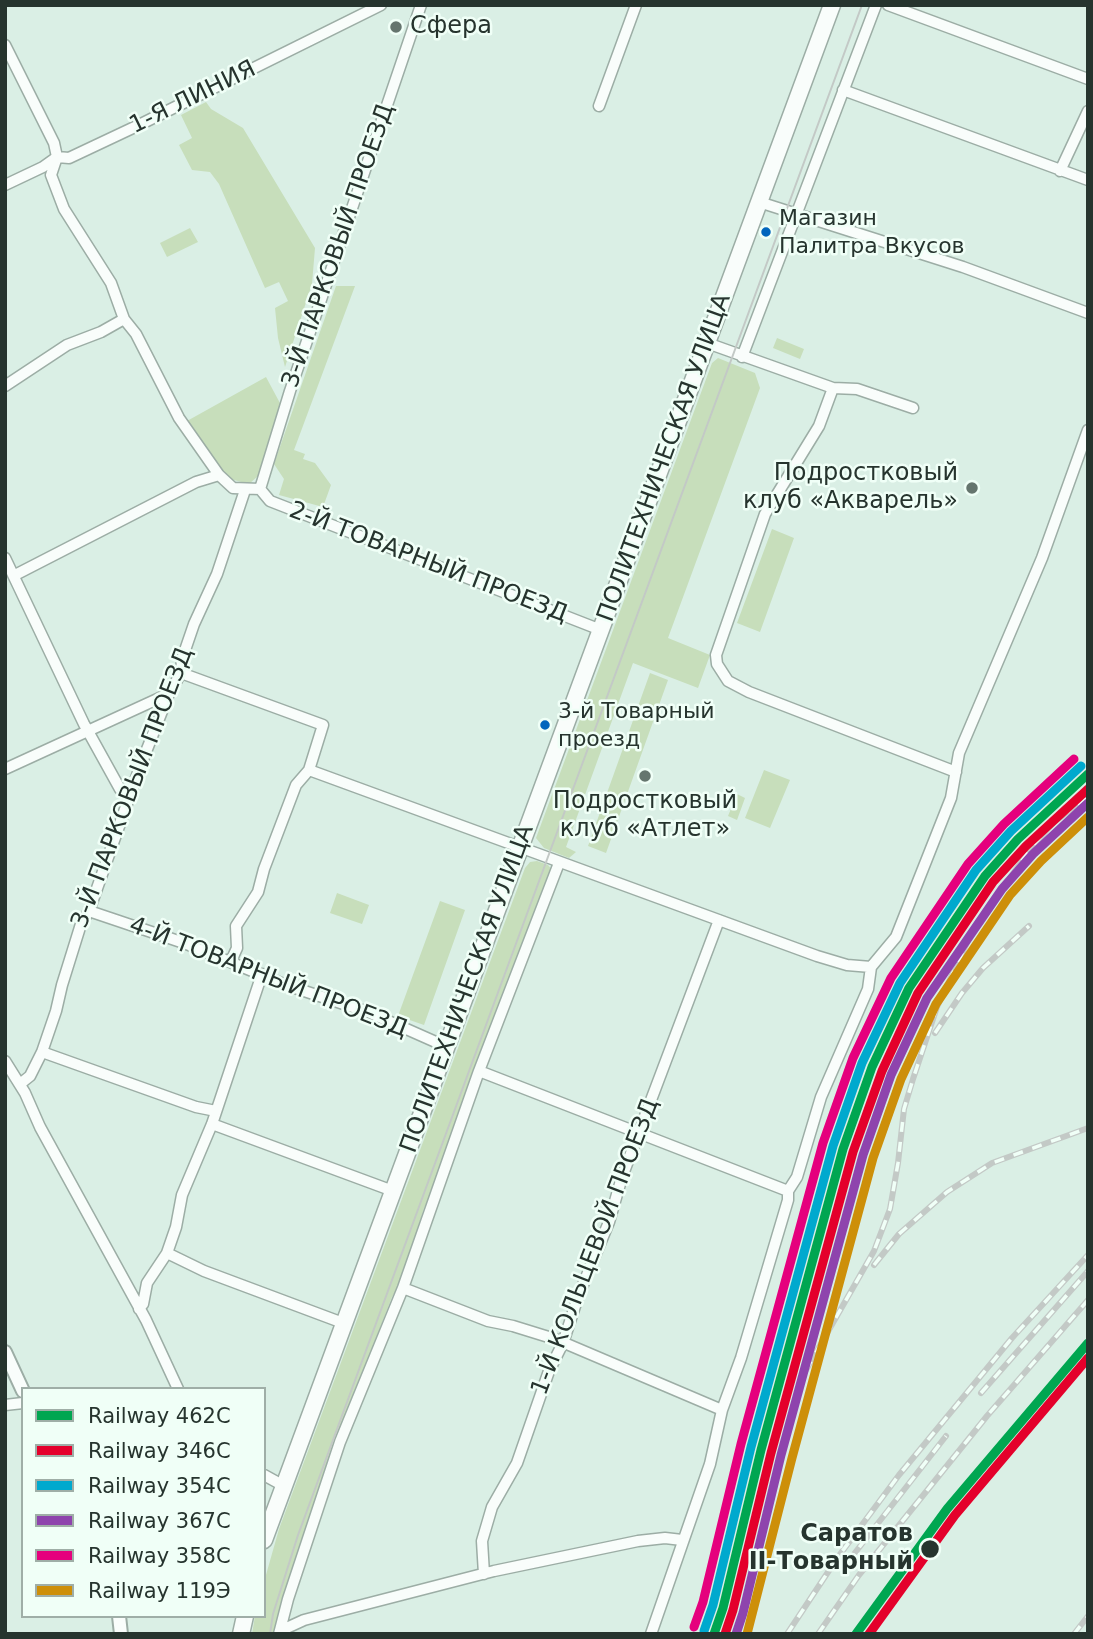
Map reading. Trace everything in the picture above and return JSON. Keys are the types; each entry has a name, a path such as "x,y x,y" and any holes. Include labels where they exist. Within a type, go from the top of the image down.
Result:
{"main road":[{"name":"ПОЛИТЕХНИЧЕСКАЯ УЛИЦА","path":"266,1535 832,5"}],"street":[{"name":"1-Я ЛИНИЯ","path":"5,185 43,167 57,157 69,158 139,125 381,5"},
{"name":"3-Й ПАРКОВЫЙ ПРОЕЗД","path":"260,489 294,378 421,5"},
{"path":"599,106 636,5"},
{"path":"742,357 876,5"},
{"path":"888,5 1088,79"},
{"path":"5,45 54,143 57,157 51,175 64,209 111,283 124,319 136,334 179,418 219,475 233,488 260,489"},
{"path":"843,90 1088,180"},
{"path":"1060,171 1088,111"},
{"path":"759,202 963,267 1088,313"},
{"path":"5,386 67,345 101,332 124,319"},
{"path":"707,343 833,388 857,389 912,408"},
{"path":"833,388 820,426 765,514 716,655 720,672 728,681 749,692 956,772"},
{"path":"652,1634 710,1464 722,1410 741,1357 788,1200 788,1191 797,1177 821,1097 868,989 871,967 897,937 951,797 959,753 1042,558 1088,430"},
{"path":"5,584 197,482 219,475"},
{"name":"2-Й ТОВАРНЫЙ ПРОЕЗД","path":"260,489 270,500 601,630"},
{"name":"3-Й ПАРКОВЫЙ ПРОЕЗД","path":"20,1084 30,1076 42,1052 57,1011 81,924 89,911 168,696 181,673 182,659 194,624 217,574 245,490"},
{"path":"5,558 88,731 120,789 130,795"},
{"path":"181,673 323,725 309,770 296,785 258,892 236,926 237,948 231,961"},
{"path":"5,769 168,696"},
{"path":"309,770 817,957 847,965 871,967"},
{"path":"280,1632 288,1599 340,1442 403,1288 479,1071 559,863"},
{"name":"4-Й ТОВАРНЫЙ ПРОЕЗД","path":"89,911 184,943 286,985 368,1012 447,1047"},
{"name":"1-Й КОЛЬЦЕВОЙ ПРОЕЗД","path":"484,1574 482,1541 492,1507 517,1463 549,1371 563,1343 578,1297 609,1222 622,1177 719,920"},
{"path":"139,1309 143,1304 147,1283 167,1253 176,1227 182,1195 212,1124 262,974"},
{"path":"42,1052 197,1107 216,1111"},
{"path":"5,1061 20,1084 40,1127 139,1309 177,1387"},
{"path":"479,1071 788,1191"},
{"path":"212,1124 393,1191"},
{"path":"167,1253 204,1271 343,1323"},
{"path":"403,1288 488,1321 513,1326 563,1343 722,1410"},
{"path":"5,1352 21,1387"},
{"path":"266,1476 284,1486"},
{"path":"280,1632 304,1620 484,1574 638,1541 665,1538 682,1540"}],"green space":[{"path":"206,102 211,109 243,128 315,248 312,284 285,367 275,308 288,301 279,282 265,288 219,184 210,172 192,170 179,145 192,138 181,115"},
{"path":"190,228 198,242 167,257 160,243"},
{"path":"336,286 355,286 294,450 305,454 303,459 315,463 331,485 323,507 279,495 284,479 274,464"},
{"path":"777,338 804,349 800,359 773,348"},
{"path":"718,358 755,373 760,388 668,638 710,655 698,688 633,663 566,847 576,852 569,858 544,848 536,838 712,363"},
{"path":"266,377 281,405 258,476 249,484 220,472 187,421"},
{"path":"772,529 794,538 760,632 737,623"},
{"path":"650,673 668,680 606,853 588,846"},
{"path":"764,770 790,780 770,828 745,818"},
{"path":"737,794 745,798 737,820 728,816"},
{"path":"537,861 548,865 552,870 435,1186 424,1208 400,1284 392,1297 336,1441 274,1634 252,1634 255,1618 266,1618 266,1575 279,1529 525,868 530,862"},
{"path":"337,893 369,905 362,924 330,913"},
{"path":"440,901 465,910 424,1025 398,1016"}],"tram line":[{"path":"270,1634 273,1614 298,1535 862,5"}],"railway":[{"path":"806,1370 874,1251 890,1209 904,1109 937,1007 973,930 1034,844 1054,822 1088,796"},
{"path":"935,1033 983,968 1029,926"},
{"path":"874,1265 899,1234 947,1192 992,1163 1088,1128"},
{"path":"787,1634 838,1557 899,1475 1012,1338 1088,1255"},
{"path":"981,1393 1088,1271"},
{"path":"818,1634 859,1575 987,1416 1088,1300"},
{"path":"847,1563 946,1436"},
{"path":"1074,1634 1088,1616"}],"rail line":[{"name":"358С","path":"694,1627 703,1602 741,1444 823,1143 853,1058 891,978 968,864 1004,824 1074,759"},
{"name":"354С","path":"704,1631 833,1146 862,1063 900,983 976,870 1011,831 1081,766"},
{"name":"462С","path":"714,1634 843,1149 872,1067 909,988 985,876 1018,839 1088,774"},
{"name":"346С","path":"725,1634 853,1152 882,1071 918,993 993,882 1026,846 1088,789"},
{"name":"367С","path":"736,1634 781,1455 863,1155 891,1075 927,998 1002,889 1033,854 1088,803"},
{"name":"119Э","path":"747,1634 873,1158 901,1079 936,1004 1010,895 1041,861 1088,817"},
{"name":"462С","path":"856,1634 947,1509 1088,1343"},
{"name":"346С","path":"869,1634 955,1515 1088,1358"}],"place":[{"name":"Сфера","path":"396,27"},
{"name":"Магазин Палитра Вкусов","path":"766,232"},
{"name":"Подростковый клуб «Акварель»","path":"972,488"},
{"name":"3-й Товарный проезд","path":"545,725"},
{"name":"Подростковый клуб «Атлет»","path":"645,776"},
{"name":"Саратов II-Товарный","path":"930,1549"}]}
